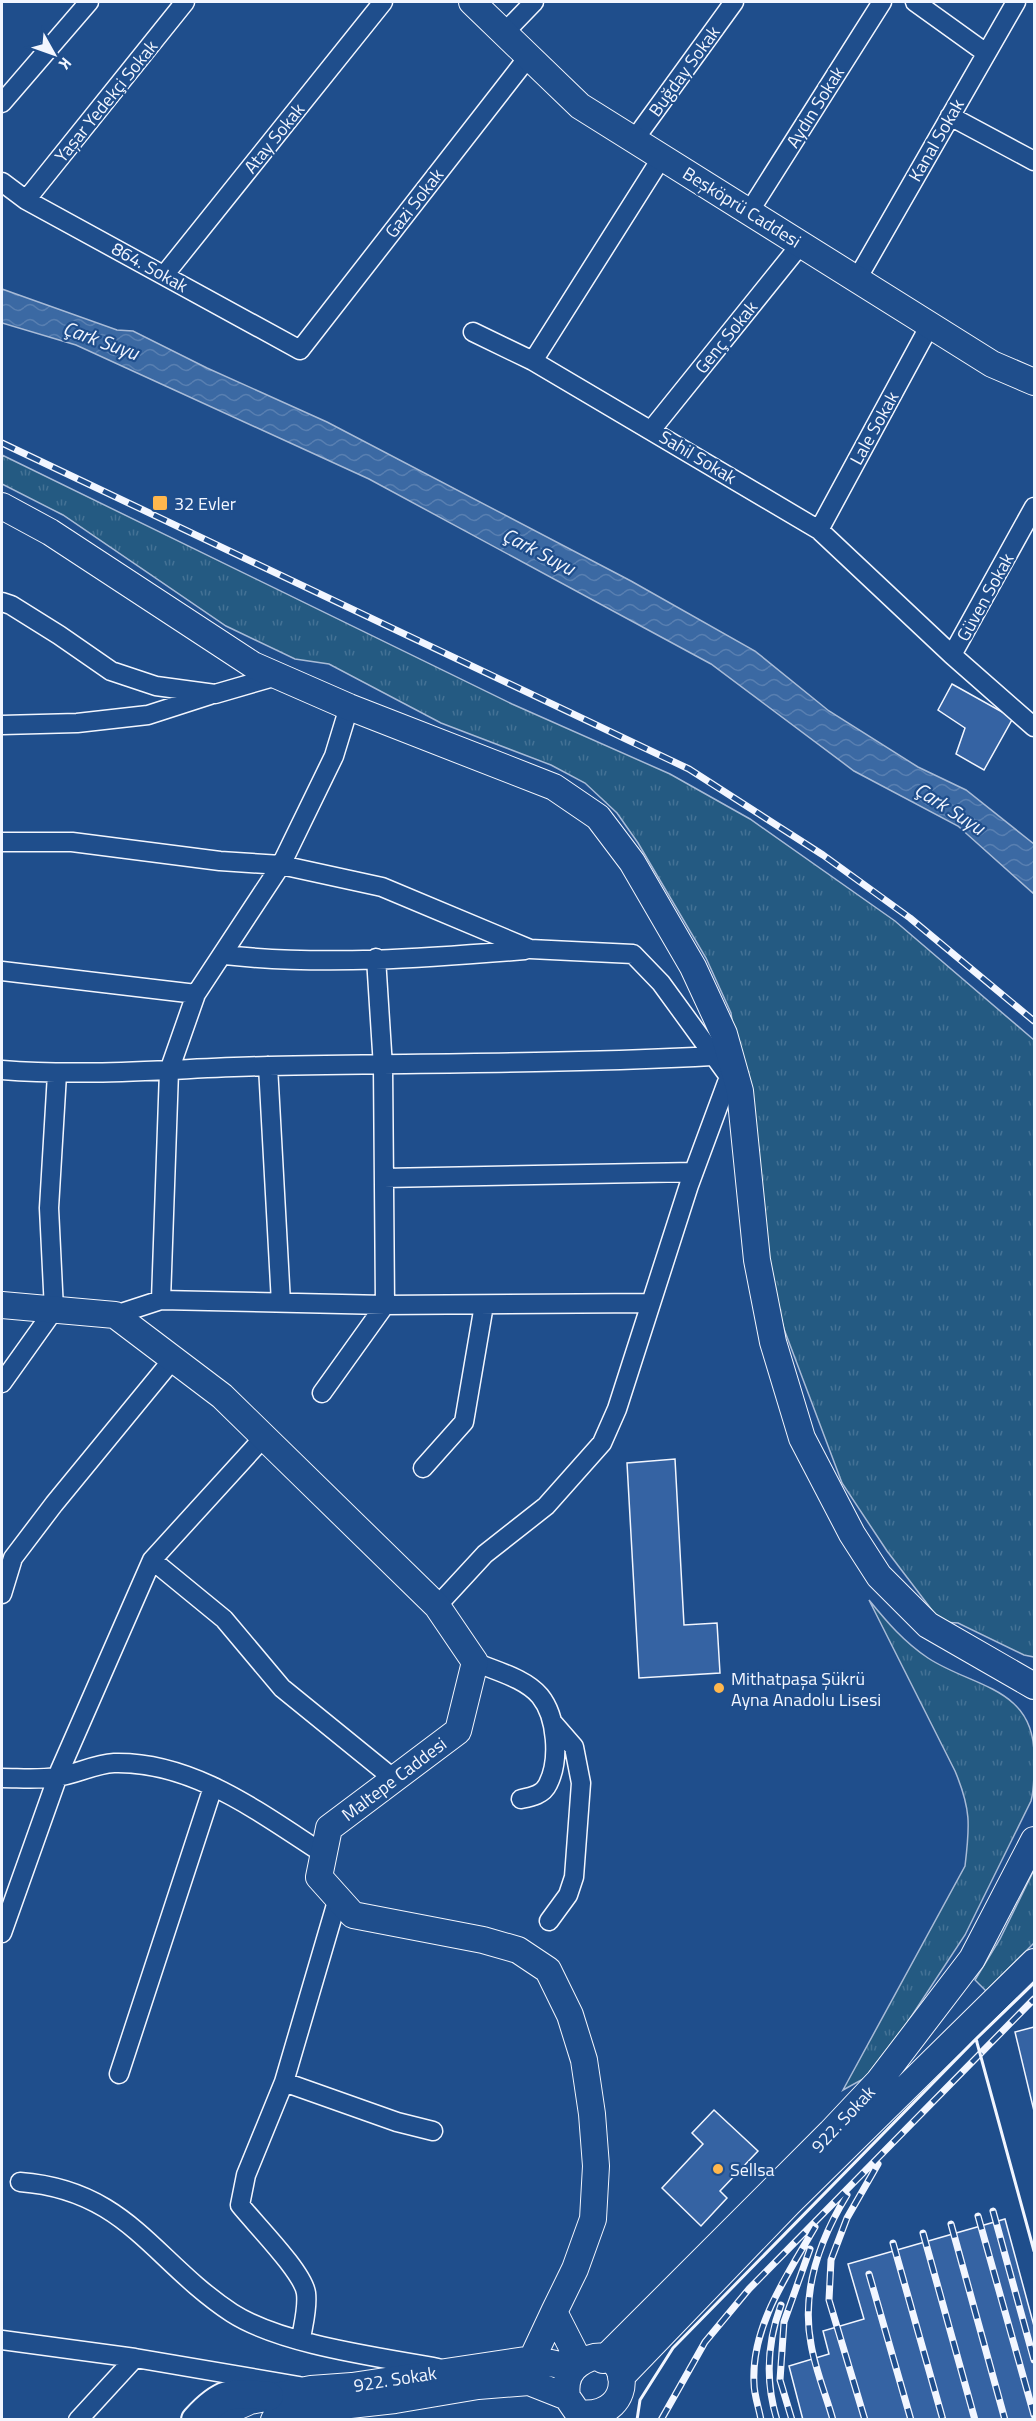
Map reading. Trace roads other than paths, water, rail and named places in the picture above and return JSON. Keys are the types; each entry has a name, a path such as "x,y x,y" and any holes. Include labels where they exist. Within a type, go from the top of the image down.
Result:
{"main road":[{"path":"196,2420 206,2409 231,2393 272,2408"}],"street":[{"name":"Yaşar Yedekçi Sokak","path":"26,200 185,2"},
{"name":"Atay Sokak","path":"165,274 383,2"},
{"name":"Beşköprü Caddesi","path":"472,2 580,106 992,364 1035,382"},
{"path":"504,33 534,2"},
{"name":"Buğday Sokak","path":"634,140 734,2"},
{"name":"Aydın Sokak","path":"749,212 882,2"},
{"path":"915,2 986,53"},
{"name":"Kanal Sokak","path":"857,279 1016,2"},
{"path":"2,104 77,5"},
{"name":"Gazi Sokak","path":"300,350 529,56"},
{"path":"950,116 1035,161"},
{"path":"533,361 662,157"},
{"name":"864. Sokak","path":"2,182 26,200 165,274 300,350"},
{"name":"Genç Sokak","path":"652,429 801,244"},
{"name":"Lale Sokak","path":"819,530 930,325"},
{"name":"Sahil Sokak","path":"472,332 533,361 652,429 819,530 952,655 1035,727"},
{"path":"2,506 50,532 253,665 554,788 598,817 632,862 693,967 724,1034 734,1084 757,1260 773,1342 802,1438 852,1534 879,1576 928,1625 1029,1677 1035,1698"},
{"name":"Güven Sokak","path":"952,655 1035,507"},
{"path":"2,602 11,604 111,671 156,686 214,694"},
{"path":"2,725 76,723 148,715 277,676"},
{"path":"161,1300 169,1071 196,994 225,955 281,865 334,756 349,706"},
{"path":"2,842 72,842 220,861 281,865 382,887 530,949"},
{"path":"225,955 269,960 376,958 447,956 530,949 633,954 661,983 734,1084"},
{"path":"322,1393 385,1305 383,1067 376,958"},
{"path":"2,971 196,994"},
{"path":"2,1070 57,1074 268,1066 383,1067 597,1062 712,1056"},
{"path":"268,1066 281,1303"},
{"path":"2,1383 54,1310 49,1208 57,1074"},
{"path":"438,1606 484,1554 546,1506 602,1443 616,1409 694,1172 734,1084"},
{"path":"384,1178 694,1172"},
{"path":"2,1305 115,1315 161,1300 385,1305 651,1303"},
{"path":"423,1468 464,1422 484,1305"},
{"path":"115,1315 222,1396 438,1606 474,1662 520,1681 539,1696 554,1725 574,1747 581,1783 574,1877 568,1895 549,1921"},
{"path":"2,1594 13,1558 54,1504 173,1359"},
{"path":"2,1933 57,1778 152,1560 264,1437"},
{"path":"152,1560 224,1619 282,1688 394,1779"},
{"name":"Maltepe Caddesi","path":"474,1662 458,1731 329,1828 319,1877 353,1915 483,1940 518,1950 548,1970 570,2015 584,2060 592,2114 596,2166 593,2219 575,2269 532,2359"},
{"path":"520,1798 534,1797 548,1786 553,1761 554,1725"},
{"path":"2,1778 57,1778 112,1763 147,1765 188,1774 248,1805 324,1854"},
{"path":"119,2074 213,1787"},
{"name":"922. Sokak","path":"595,2367 831,2132 879,2080 972,1959 1035,1840"},
{"path":"301,2339 306,2292 290,2261 274,2247 240,2205 246,2175 284,2082 338,1898"},
{"name":"922. Sokak","path":"221,2420 234,2408 272,2408 311,2389 352,2386 532,2359 595,2367 789,2203 1035,1962"},
{"path":"284,2082 397,2122 433,2131"},
{"path":"20,2182 49,2184 101,2203 143,2235 202,2290 233,2314 269,2330 359,2354 452,2371"},
{"path":"272,2408 354,2412 478,2386 529,2382 567,2397 578,2413 598,2417 611,2416 621,2402 623,2394 595,2367 554,2312"},
{"path":"2,2340 135,2358 311,2389"},
{"path":"78,2420 135,2358"},
{"path":"567,2397 568,2377 595,2367"}],"water":[{"name":"Çark Suyu","path":"2,289 117,330 133,331 207,368 327,422 631,581 755,651 829,711 918,767 966,790 1034,844 1034,894 958,826 854,771 711,664 369,479 76,345 2,323"}],"railway":[{"path":"2,443 689,769 823,855 910,918 1034,1021"},
{"path":"661,2420 705,2342 749,2289 1034,1999"},
{"path":"865,2420 829,2300 831,2260 847,2218 878,2164"},
{"path":"833,2420 813,2353 809,2305 811,2285 821,2248 847,2195"},
{"path":"993,2211 1034,2360"},
{"path":"978,2216 1034,2415"},
{"path":"951,2224 1005,2420"},
{"path":"761,2420 754,2383 758,2341 773,2301 815,2227"},
{"path":"923,2233 975,2420"},
{"path":"893,2243 943,2420"},
{"path":"792,2420 780,2380 784,2322 810,2249"},
{"path":"869,2274 911,2420"},
{"path":"777,2420 771,2391 769,2362 776,2319 781,2305"}],"place":[{"name":"32 Evler","path":"160,503"},
{"name":"Mithatpaşa Şükrü Ayna Anadolu Lisesi","path":"719,1688"},
{"name":"Sellsa","path":"718,2169"}]}
